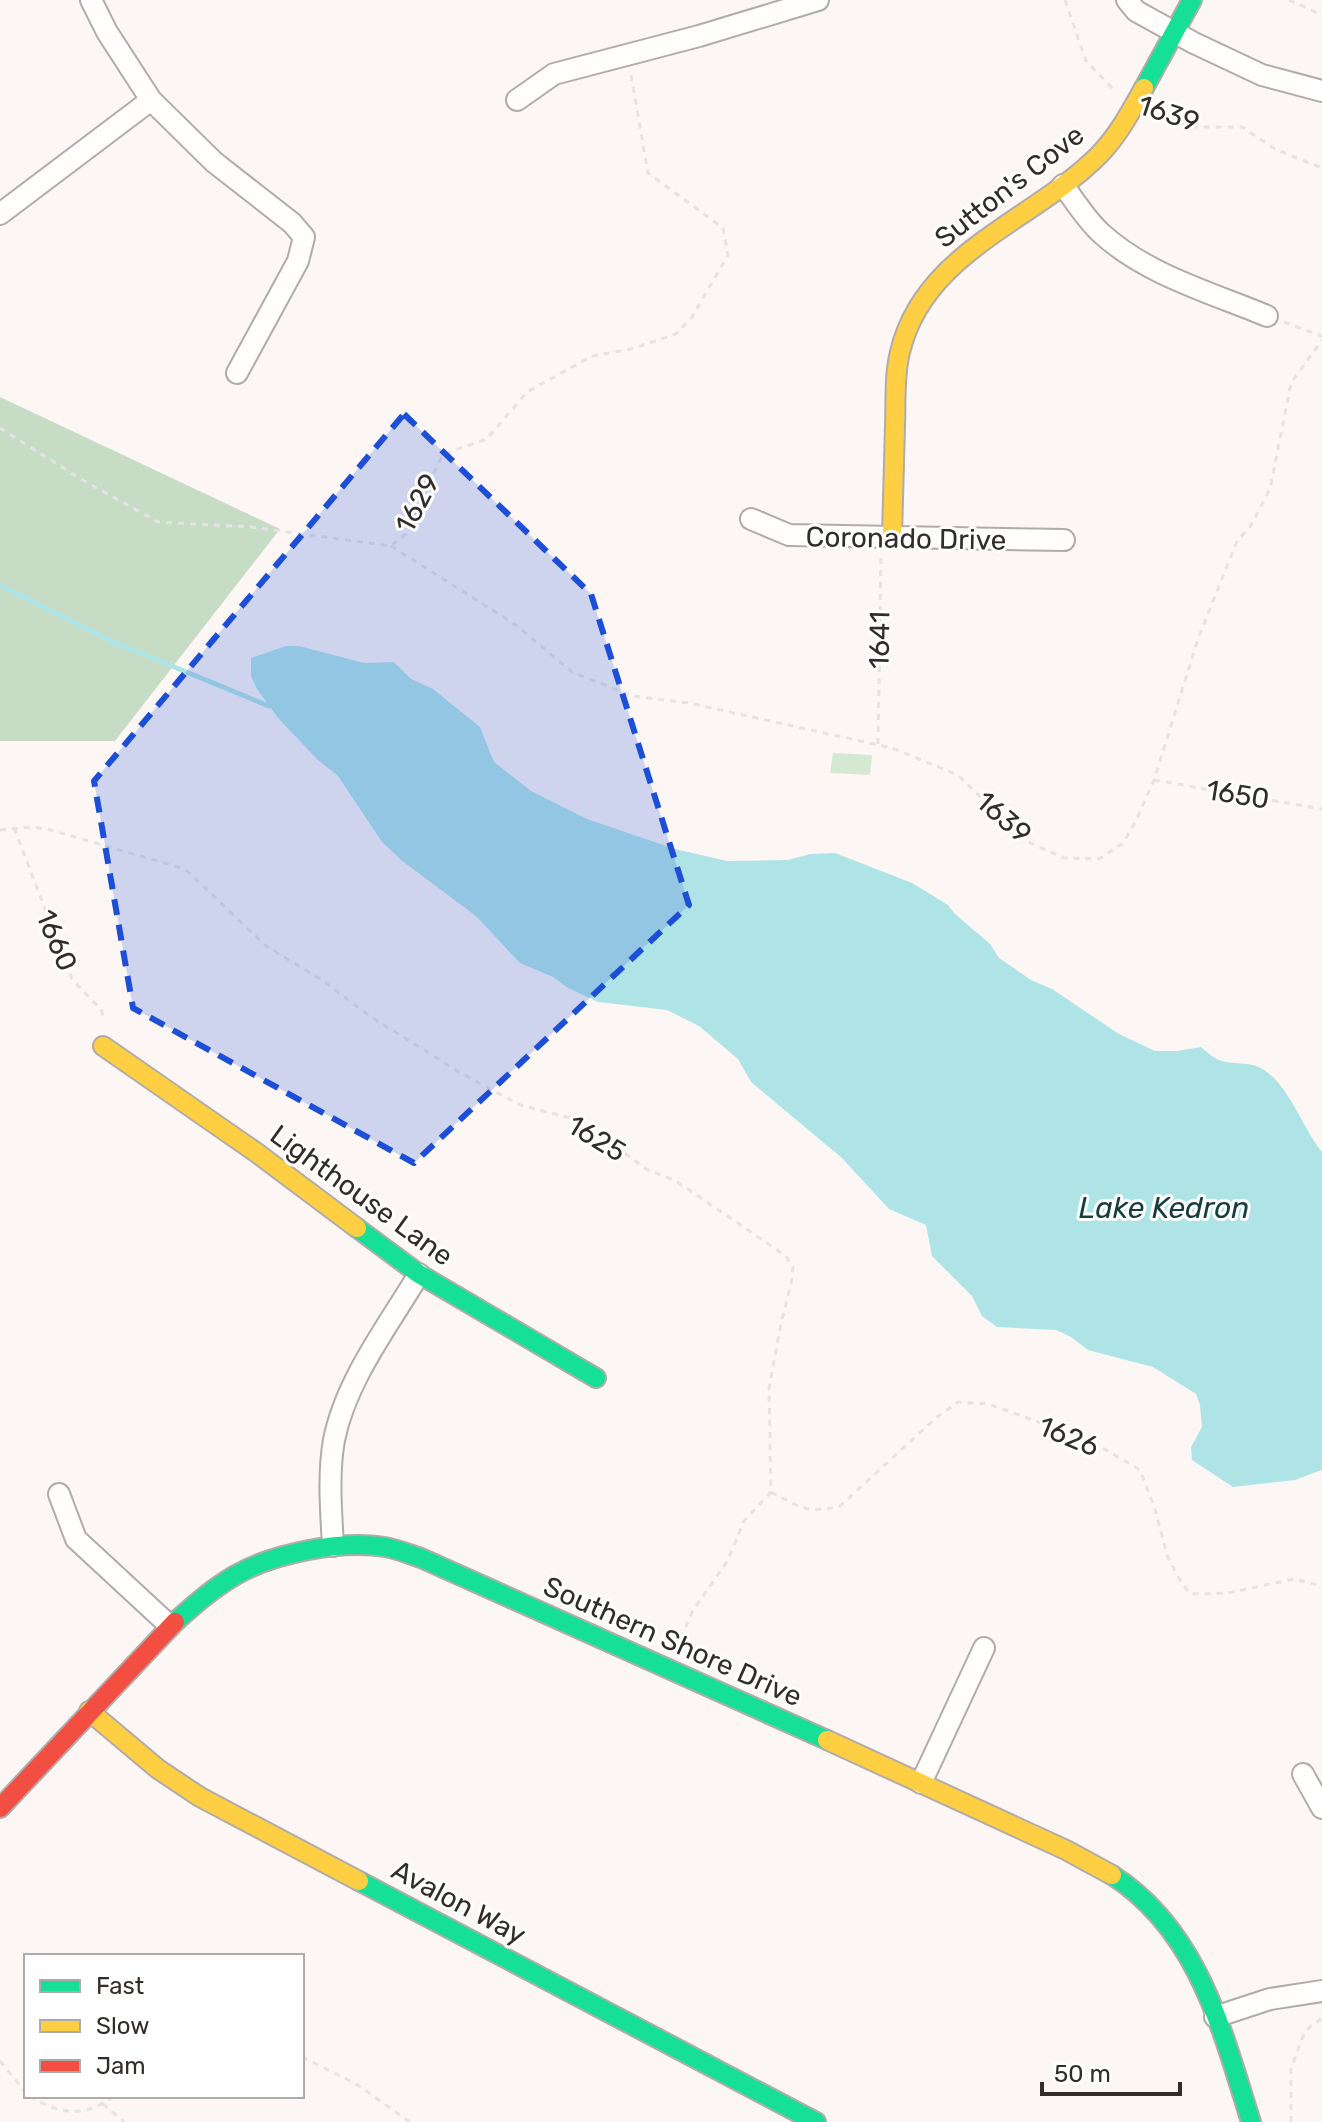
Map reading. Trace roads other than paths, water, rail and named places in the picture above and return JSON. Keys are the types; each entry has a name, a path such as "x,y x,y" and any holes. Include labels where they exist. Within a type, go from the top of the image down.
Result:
{"street":[{"path":"91,0 107,32 151,100 214,162 292,223 304,237 298,261 237,373"},
{"path":"517,100 554,74 818,0"},
{"path":"1127,0 1136,11 1262,75 1322,91"},
{"name":"Sutton's Cove","path":"887,536 900,352 929,291 954,262 1063,185 1099,155 1119,132 1192,0"},
{"path":"0,214 151,100"},
{"path":"1063,185 1101,233 1124,250 1171,277 1267,316"},
{"name":"Coronado Drive","path":"751,519 789,535 1064,540"},
{"name":"Lighthouse Lane","path":"103,1046 257,1153 419,1274 596,1378"},
{"path":"333,1546 332,1458 342,1410 366,1361 419,1274"},
{"path":"59,1494 76,1539 170,1626"},
{"name":"Southern Shore Drive","path":"0,1808 170,1626 210,1591 237,1574 270,1560 333,1546 385,1547 421,1558 921,1783 1113,1874 1134,1889 1174,1930 1193,1963 1251,2122"},
{"path":"921,1783 984,1648"},
{"name":"Avalon Way","path":"89,1711 158,1769 200,1797 816,2122"},
{"path":"1303,1774 1322,1808"},
{"path":"1215,2017 1270,1999 1322,1991"}],"water":[{"name":"Lake Kedron","path":"286,646 299,646 364,663 394,662 411,679 433,689 480,727 494,762 531,791 587,819 675,849 727,861 788,860 810,854 835,853 912,883 948,905 990,944 999,958 1119,1034 1155,1051 1201,1047 1219,1060 1254,1065 1264,1070 1282,1087 1322,1152 1322,1470 1295,1480 1233,1487 1192,1460 1191,1447 1202,1427 1196,1394 1153,1367 1088,1350 1056,1330 997,1327 982,1316 972,1296 932,1256 926,1225 889,1209 842,1158 751,1082 738,1059 699,1026 667,1010 598,1002 520,963 476,916 382,842 338,776 278,718 251,676 251,658"}],"waterway":[{"path":"0,585 111,641 269,706"}]}
